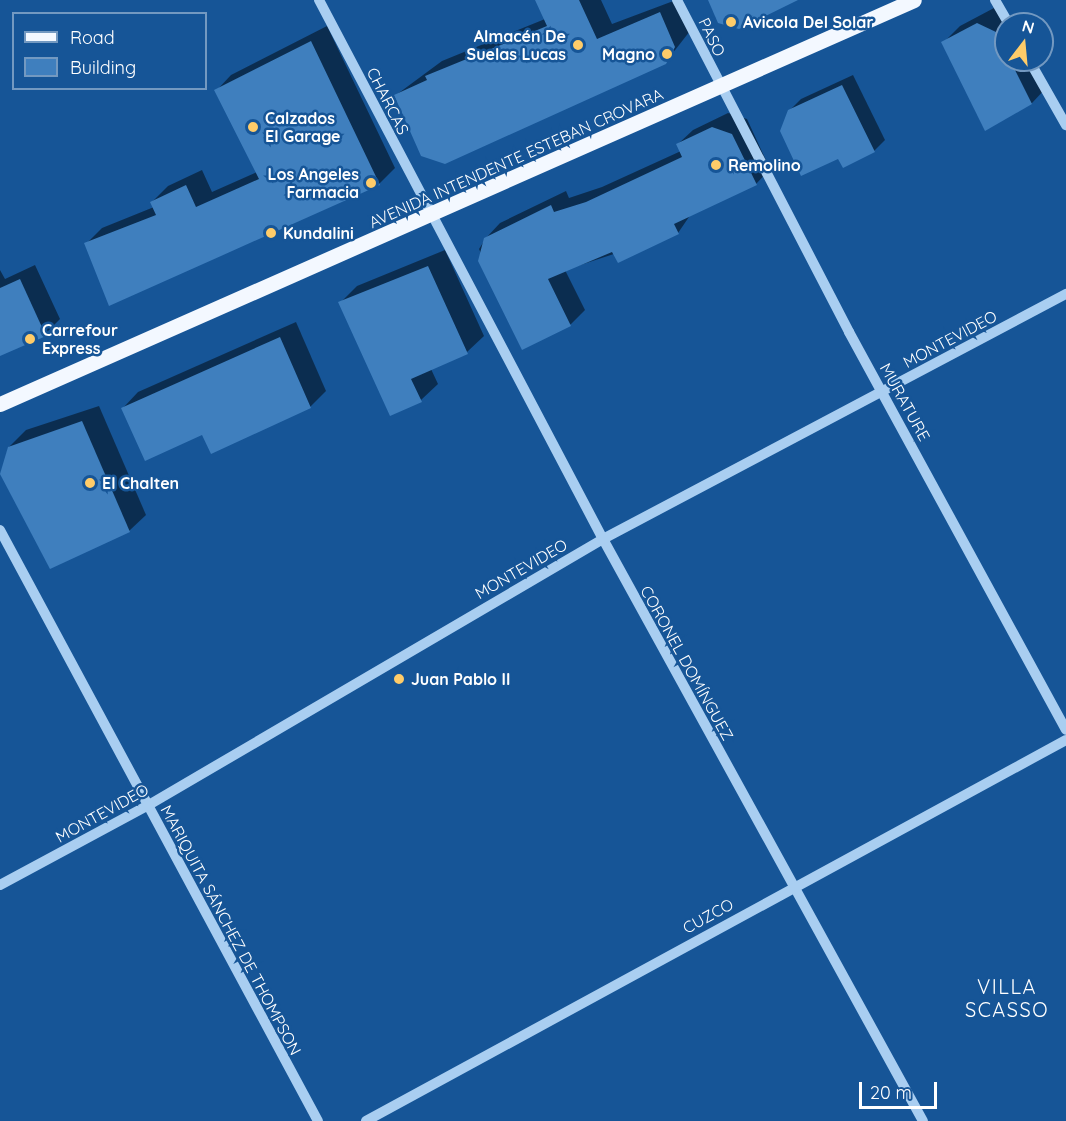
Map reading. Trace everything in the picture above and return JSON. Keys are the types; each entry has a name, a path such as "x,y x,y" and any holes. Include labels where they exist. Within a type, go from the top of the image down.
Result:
{"main road":[{"name":"AVENIDA INTENDENTE ESTEBAN CROVARA","path":"0,404 914,0"}],"street":[{"name":"CHARCAS","path":"319,0 431,215"},
{"name":"PASO","path":"676,0 720,87"},
{"path":"1036,72 1066,125"},
{"name":"MURATURE","path":"720,87 882,393 1066,730"},
{"name":"CORONEL DOMÍNGUEZ","path":"431,215 603,539 792,887 923,1121"},
{"name":"MONTEVIDEO","path":"0,885 147,806 603,539 1066,294"},
{"name":"MARIQUITA SÁNCHEZ DE THOMPSON","path":"0,530 318,1121"},
{"name":"CUZCO","path":"366,1121 792,887 1066,740"}],"building":[{"path":"535,0 579,0 597,39 660,12 675,47 666,64 445,164 421,156 394,95 427,80 425,76 547,26"},
{"path":"708,0 798,0 739,29 718,23"},
{"path":"977,23 994,31 994,72 1016,72 1032,104 985,131 941,42"},
{"path":"311,41 380,185 109,306 84,243 156,215 150,202 186,185 196,207 259,179 214,90"},
{"path":"842,85 875,152 843,168 838,159 801,176 780,131 788,110"},
{"path":"712,127 732,134 757,185 674,224 679,234 618,263 612,252 548,279 571,326 522,350 478,261 484,238 551,205 554,212 586,202 682,157 676,144"},
{"path":"428,266 468,354 411,379 422,402 390,416 338,302"},
{"path":"20,279 46,336 0,356 0,288"},
{"path":"280,337 311,408 211,454 202,435 145,461 121,408"},
{"path":"82,421 130,532 50,569 0,474 8,447"}],"place":[{"name":"Avicola Del Solar","path":"731,22"},
{"name":"Almacén De Suelas Lucas","path":"578,45"},
{"name":"Magno","path":"667,54"},
{"name":"Calzados El Garage","path":"253,127"},
{"name":"Remolino","path":"716,165"},
{"name":"Los Angeles Farmacia","path":"371,183"},
{"name":"Kundalini","path":"271,233"},
{"name":"Carrefour Express","path":"30,339"},
{"name":"El Chalten","path":"90,483"},
{"name":"Juan Pablo II","path":"399,679"}],"district":[{"name":"VILLA SCASSO","path":"1007,998"}]}
